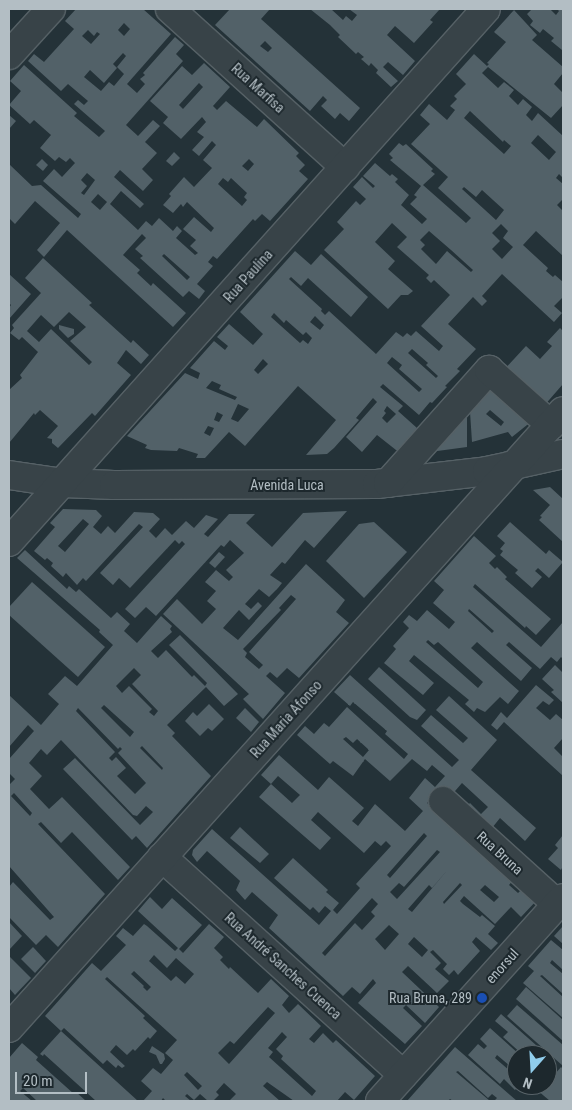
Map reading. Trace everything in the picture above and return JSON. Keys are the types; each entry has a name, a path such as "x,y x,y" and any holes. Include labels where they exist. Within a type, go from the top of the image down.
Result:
{"street":[{"path":"9,55 51,9"},
{"name":"Rua Marfisa","path":"170,9 345,167"},
{"name":"Rua Paulina","path":"9,542 486,9"},
{"path":"388,483 489,370 557,418"},
{"name":"Rua Maria Afonso","path":"9,1028 557,418"},
{"name":"Avenida Luca","path":"9,475 63,483 264,485 388,483 441,478 563,454"},
{"name":"Rua Bruna","path":"443,801 560,901"},
{"name":"Rua André Sanches Cuenca","path":"162,857 403,1075"},
{"name":"enorsul","path":"380,1101 560,901"}],"building":[{"path":"76,9 143,9 171,34 127,84 137,93 145,84 140,79 145,75 143,73 175,37 184,45 176,54 183,61 126,125 138,136 153,120 160,126 145,142 157,153 142,169 153,180 143,191 120,170 114,177 144,204 140,208 121,191 110,204 138,230 146,221 152,226 159,218 173,231 177,226 182,231 176,238 195,255 198,253 190,246 196,240 183,229 194,217 211,232 214,228 187,202 183,207 181,204 173,213 163,205 171,196 169,194 184,177 194,187 212,168 203,160 216,145 212,141 199,156 192,150 204,137 197,132 206,122 202,117 181,139 163,123 168,117 150,101 182,66 192,75 204,63 230,87 213,106 217,110 226,101 257,127 264,119 299,153 296,156 305,165 299,171 308,179 270,221 262,214 255,221 253,219 217,259 213,256 208,262 213,266 197,284 205,291 199,299 189,291 183,297 140,258 143,256 135,249 146,238 142,234 123,255 140,270 137,273 151,286 153,283 186,313 173,327 67,230 44,257 37,250 60,223 35,201 15,224 9,218 9,164 32,186 41,185 78,218 81,214 43,181 54,169 62,177 75,163 70,158 66,162 59,157 55,161 40,148 51,135 34,120 30,124 9,105 21,91 10,81 24,65 77,113 74,116 99,137 105,131 74,104 78,100 84,105 88,101 68,84 61,91 28,61 34,54 44,62 74,29 65,21","holes":["124,23 130,29 124,36 118,30","88,30 94,36 97,32 100,34 91,44 82,36","123,53 126,56 117,67 124,74 114,86 109,82 101,91 84,77 90,70 104,83 117,68 113,64","199,83 203,87 183,109 179,105","249,159 254,164 248,171 242,166","87,173 95,180 84,195 81,193 87,186 81,180","223,178 228,182 231,178 247,193 244,197 247,200 242,206 218,184","98,194 107,202 100,210 91,202","164,254 190,277 187,280 162,256"]},
{"path":"230,9 270,9 261,19 360,108 349,121 340,113 335,119 321,106 327,100 323,96 310,111 215,25","holes":["265,41 272,48 268,52 260,46"]},
{"path":"310,9 331,9 343,20 346,16 352,21 357,15 349,9 440,9 430,20 433,22 414,43 395,26 387,35 415,61 403,75 388,62 383,67 398,81 391,87 376,73 378,70 371,63 369,66 361,59 364,57 358,52 356,54 338,37 340,35 330,25"},
{"path":"532,9 550,9 556,15 559,11 557,9 563,9 562,50 551,41 554,38 543,29 540,33 530,25 533,21 527,14"},
{"path":"514,10 537,35 532,40 563,67 563,73 554,84 563,93 563,105 551,118 488,67 482,73 498,88 504,82 514,90 509,96 518,105 523,99 532,107 526,115 532,121 538,113 563,136 563,178 559,174 556,178 563,184 563,202 562,200 557,205 563,211 563,256 536,231 523,245 548,268 546,271 553,277 555,275 563,282 563,297 554,306 562,313 554,322 502,274 482,296 487,301 482,306 473,297 448,324 476,349 457,369 460,371 432,403 430,402 419,415 383,384 380,387 403,406 398,411 417,428 421,424 426,427 405,450 396,450 377,435 362,452 346,437 377,402 373,398 356,418 359,420 327,454 306,455 336,420 298,386 245,446 229,432 205,458 196,458 198,454 179,448 177,451 151,450 145,448 147,445 127,436 185,373 198,379 200,373 190,368 214,341 225,350 228,346 217,337 229,324 253,345 263,334 240,312 295,251 311,265 321,254 368,297 351,317 308,278 301,286 291,277 289,279 322,309 321,311 325,315 329,311 376,354 396,332 403,337 407,333 411,336 416,331 439,351 443,346 421,326 450,295 434,280 431,283 426,278 429,275 397,247 407,237 392,223 375,242 395,261 388,269 413,291 408,295 401,295 388,309 324,250 344,229 337,222 356,201 360,205 366,199 353,187 362,177 373,188 375,186 363,176 375,163 390,176 392,174 398,179 395,182 409,195 401,205 422,224 427,219 410,204 417,197 414,195 421,186 390,160 393,158 389,154 399,143 403,146 406,144 433,169 431,171 435,174 423,185 466,223 471,218 438,188 448,177 411,144 430,124 420,115 429,104 447,120 455,110 450,106 457,99 454,96 466,84 456,74 474,54 487,66 489,64 487,63 506,42 494,32","holes":["470,111 503,142 504,140 511,146 504,154 464,118","538,135 556,152 549,160 531,143","464,187 476,197 482,190 504,210 496,220 462,189","501,224 508,231 503,238 513,247 502,259 492,249 500,241 492,233","429,231 473,270 471,272 447,251 436,264 421,249 425,245 420,240","274,313 284,323 286,320 303,335 306,332 312,338 308,344 303,340 300,343 271,317","315,316 324,325 320,330 310,322","412,349 428,363 426,365 438,376 436,378 408,353","392,357 402,365 399,369 422,389 419,392 387,363","263,359 268,364 258,374 254,370","212,381 221,385 219,389 237,397 235,400 206,388","238,404 249,409 238,422 231,419","387,406 396,414 387,423 382,418 386,413 384,411","217,412 223,415 219,422 214,420","208,426 214,428 210,436 204,433"]},
{"path":"9,115 16,121 9,129"},
{"path":"174,152 180,158 172,166 166,161"},
{"path":"42,159 48,165 43,171 36,165"},
{"path":"43,258 92,303 89,305 131,343 133,340 149,355 141,364 126,350 117,363 131,375 95,416 92,413 58,448 52,443 52,439 47,438 58,426 40,410 35,415 34,413 9,443 9,390 22,378 20,375 38,352 22,337 19,340 10,333 14,328 12,325 41,293 25,278","holes":["69,312 86,327 70,341 92,362 89,365 51,329 39,342 27,331 41,315 54,327"]},
{"path":"9,274 31,294 9,319 9,308 11,305 9,303"},
{"path":"59,325 74,329 74,334 68,338 59,329"},
{"path":"560,328 563,331 563,384 543,407 502,372 526,346 540,359 552,346 547,342"},
{"path":"487,382 532,421 512,437 508,432 472,442 470,412 467,411 467,447 430,452","holes":["490,410 504,422 501,426 486,414"]},
{"path":"550,487 563,499 563,542 539,520 542,517 540,516 550,505 533,490"},
{"path":"63,509 96,510 102,516 93,527 101,534 108,526 115,533 134,512 153,513 160,519 149,531 156,538 165,528 172,535 186,521 194,528 206,515 218,519 204,534 208,537 229,514 255,514 246,523 272,547 303,513 347,511 314,548 305,540 285,564 282,562 270,575 282,583 269,597 259,589 245,604 251,609 258,602 262,606 249,620 239,610 223,628 238,640 306,564 345,600 336,612 349,623 299,678 287,668 277,678 270,672 266,676 285,693 263,719 243,699 249,694 163,614 177,599 202,624 216,609 207,601 216,591 205,582 216,570 229,581 233,577 226,570 244,553 230,540 224,547 221,545 156,616 146,607 135,618 125,609 185,544 182,541 179,544 175,540 130,588 119,578 113,585 100,573 143,527 139,524 86,581 83,578 77,585 66,573 63,577 51,566 53,563 47,558 45,560 34,551 55,527 50,523","holes":["83,519 89,524 65,552 58,546","291,595 296,599 249,652 263,665 259,669 245,657 247,653 243,649 281,610 279,608"]},
{"path":"374,522 407,552 364,598 326,561 359,524"},
{"path":"510,522 546,554 549,550 563,562 549,578 538,568 535,571 542,577 532,588 515,573 518,570 500,555 503,551 500,549 505,543 497,536"},
{"path":"474,536 496,556 489,563 495,569 497,567 507,577 505,579 551,619 536,635 526,626 525,628 475,584 473,587 541,647 563,622 563,659 561,657 557,662 551,657 540,669 509,642 506,645 532,668 521,681 477,642 471,648 519,691 508,704 500,697 485,712 477,708 474,712 465,704 469,700 414,655 409,661 434,683 423,695 384,663 396,649 393,646 409,628 403,622 409,615 417,621 427,610 449,629 455,622 433,603 444,590 434,581","holes":["469,609 494,631 492,633 468,611","428,640 434,645 438,642 483,682 478,688 426,642"]},
{"path":"25,550 67,589 69,586 76,592 79,589 111,618 117,612 130,624 124,631 137,643 161,616 172,626 170,629 172,632 151,651 158,658 166,650 192,677 194,675 205,686 207,683 169,645 180,635 238,694 224,706 206,687 167,725 175,733 172,736 211,776 147,848 136,836 132,840 63,769 75,758 140,825 153,812 146,806 137,816 133,815 61,740 47,755 41,749 29,763 42,776 30,789 49,809 62,797 130,867 118,880 72,832 61,843 41,822 38,824 105,894 58,947 46,935 36,945 9,917 9,887 13,882 50,920 54,917 9,866 9,785 15,779 9,773 9,759 34,731 28,725 9,747 9,695 41,725 59,704 48,694 65,676 77,686 113,645 99,632 100,630 17,558","holes":["134,668 141,675 132,684 158,711 154,716 149,712 152,709 129,686 122,693 116,686","104,705 134,732 130,737 101,708","78,708 118,749 120,747 122,749 118,753 146,783 135,794 117,776 126,768 116,757 112,761 109,758 115,752 76,711","142,746 163,768 162,770 140,748","14,793 32,813 30,816 11,796"]},
{"path":"219,552 225,557 215,568 209,563"},
{"path":"32,582 105,647 78,677 9,615 9,607"},
{"path":"555,665 563,673 563,703 551,692 554,690 542,679"},
{"path":"379,667 426,710 417,720 410,717 368,679"},
{"path":"350,675 452,767 459,760 421,726 431,715 463,743 468,738 436,710 449,696 497,740 471,770 536,828 525,841 500,818 488,833 463,810 470,803 481,814 488,807 462,783 449,798 438,789 427,803 515,878 509,885 518,893 525,886 537,900 521,917 511,907 495,924 464,896 460,901 463,904 480,917 482,915 495,926 488,934 498,943 491,950 476,937 472,942 480,951 458,975 454,970 449,975 443,969 447,964 433,950 430,952 441,963 435,969 449,981 437,993 408,966 402,972 439,1007 425,1023 406,1005 403,1008 422,1026 405,1044 358,1003 376,983 373,979 360,994 352,987 343,996 269,928 278,915 252,892 245,900 236,890 240,881 207,851 197,862 192,855 193,850 212,829 319,925 331,911 325,906 319,913 313,907 310,910 274,878 293,858 328,890 326,892 339,903 333,910 337,914 360,888 356,884 391,846 386,841 381,846 375,841 364,853 318,812 311,820 331,838 320,850 259,797 271,784 261,775 279,755 318,790 329,777 364,808 352,821 358,826 375,804 405,831 423,811 409,798 425,778 435,787 445,776 432,765 427,771 412,759 390,781 365,759 353,776 333,761 330,764 297,735 305,726 314,734 324,723 329,727 347,707 404,759 408,754 385,734 387,731 353,702 350,706 334,692","holes":["346,737 353,743 357,739 369,750 363,757 343,739","278,776 300,795 292,803 271,784","424,833 427,836 390,878 387,875","437,850 440,852 397,899 390,892 399,883 404,887","450,867 412,912 408,909 429,885 432,888","460,883 462,885 444,904 443,902","485,885 499,897 494,902 480,890","372,898 378,904 371,912 375,916 362,930 355,923 325,956 322,953","389,925 399,934 385,950 375,939","414,937 428,950 422,957 408,944"]},
{"path":"536,685 554,700 549,705 543,701 536,708 550,720 556,714 563,720 563,738 554,748 563,757 563,776 504,722 497,730 491,725 501,712 507,718"},
{"path":"209,704 224,719 212,731 208,728 200,736 185,721 193,712 197,716"},
{"path":"245,708 259,722 251,732 236,718"},
{"path":"240,827 269,854 260,863 230,838"},
{"path":"563,835 563,866 561,870 548,859 558,848 555,845"},
{"path":"150,897 162,909 172,898 202,925 179,949 183,953 209,924 224,937 214,948 223,957 220,960 229,969 230,967 258,993 271,979 289,996 282,1005 289,1013 298,1004 321,1026 309,1039 314,1043 323,1033 333,1043 336,1040 375,1076 354,1100 345,1092 337,1101 294,1101 267,1082 263,1086 280,1101 229,1101 236,1094 224,1083 216,1092 219,1095 213,1101 208,1101 200,1094 194,1100 187,1094 185,1096 191,1101 166,1101 163,1098 161,1101 143,1101 152,1091 141,1081 153,1068 161,1074 173,1060 165,1053 177,1040 107,977 105,979 145,1016 143,1018 157,1031 150,1039 148,1037 135,1051 133,1049 127,1055 116,1045 110,1052 125,1066 122,1068 118,1065 116,1068 107,1060 103,1064 64,1028 61,1031 45,1016 92,963 101,971 126,945 116,936 123,928 133,936 144,924 175,951 178,948 138,911","holes":["154,955 167,968 176,958 194,974 185,984 176,976 171,981 149,961","134,971 151,987 147,991 131,974","268,1007 275,1013 229,1064 218,1053 230,1041 234,1044","282,1032 287,1037 276,1049 283,1056 281,1059 316,1091 312,1096 269,1057 273,1052 268,1048","187,1072 202,1086 198,1090 184,1075"]},
{"path":"9,922 22,936 9,950"},
{"path":"563,926 563,944 554,936"},
{"path":"551,940 563,950 563,970 552,960 550,963 563,974 563,994 542,975 540,976 563,997 563,1018 523,983 534,971 528,966"},
{"path":"33,947 46,961 35,973 21,959"},
{"path":"9,956 31,978 15,995 9,988"},
{"path":"526,987 563,1020 563,1041 516,999"},
{"path":"517,1005 563,1045 563,1066 557,1061 557,1045 539,1045 507,1016"},
{"path":"501,1014 536,1045 512,1045 503,1037 508,1032 495,1021"},
{"path":"490,1028 509,1045 507,1045 507,1064 497,1055 495,1058 507,1068 507,1082 504,1079 500,1084 468,1055 478,1044 484,1049 487,1046 480,1039"},
{"path":"61,1031 138,1101 96,1101 44,1054 43,1056 40,1054"},
{"path":"22,1043 38,1057 36,1060 74,1094 76,1092 86,1101 37,1101 23,1088 20,1091 32,1101 9,1101 9,1058"},
{"path":"152,1046 164,1054 165,1059 162,1064 160,1064 156,1055 149,1052"},
{"path":"455,1047 507,1092 507,1095 510,1095 517,1101 494,1101 497,1098 492,1094 488,1098 458,1071 456,1072 490,1101 453,1101 450,1099 448,1101 407,1101"},
{"path":"561,1067 563,1069 563,1101 550,1101 543,1095 557,1095 557,1072"}],"place":[{"name":"Rua Bruna, 289","path":"482,998"}]}
